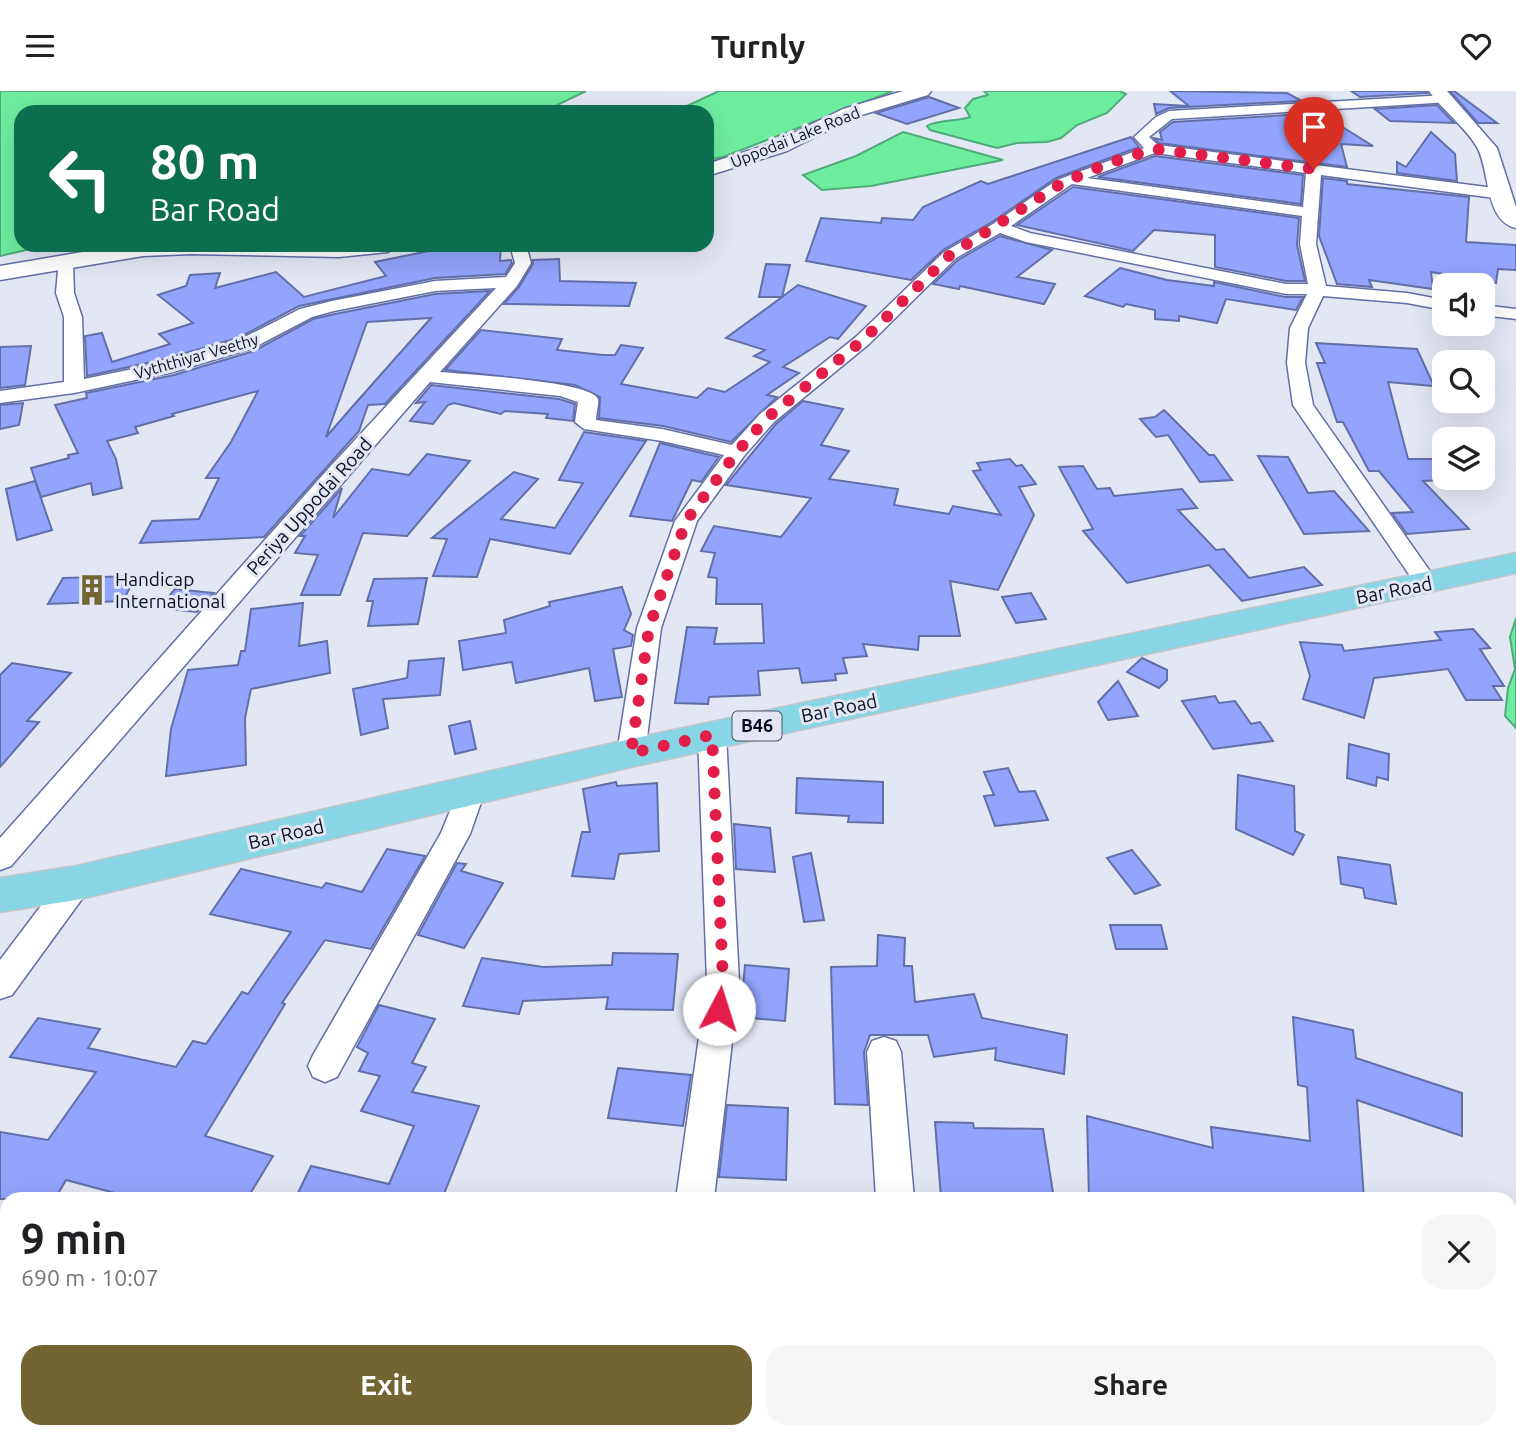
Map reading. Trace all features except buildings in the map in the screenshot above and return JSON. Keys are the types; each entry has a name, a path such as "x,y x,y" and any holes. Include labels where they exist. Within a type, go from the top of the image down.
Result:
{"main road":[{"name":"Bar Road","path":"0,895 76,883 712,735 1227,622 1427,584 1516,563"}],"street":[{"name":"Uppodai Lake Road","path":"714,168 780,147 849,113 922,91"},
{"path":"1292,91 1315,105"},
{"path":"1154,149 1141,137 1149,132 1157,119 1169,115 1442,95 1487,148 1508,215 1516,222"},
{"path":"631,753 649,628 686,521 737,452 767,418 863,340 950,255 999,227 1069,180 1109,163 1154,149 1502,194"},
{"path":"1314,169 1308,244 1318,289 1299,328 1296,363 1303,405 1427,584"},
{"path":"1069,180 1311,213"},
{"path":"999,227 1026,237 1286,289 1318,289 1333,293 1407,298 1432,303"},
{"path":"0,272 151,252"},
{"name":"Periya Uppodai Road","path":"0,858 511,282 523,263 520,252"},
{"path":"65,263 65,293 73,317 74,387"},
{"name":"Vyththiyar Veethy","path":"0,397 74,387 166,367 246,344 274,332 306,313 332,306 435,286 511,282"},
{"path":"1495,312 1516,314"},
{"path":"426,376 563,390 588,399 585,422 591,425 662,435 737,452"},
{"path":"696,1192 723,981 712,735"},
{"path":"325,1066 455,834 471,790"},
{"path":"0,985 76,883"},
{"path":"884,1052 894,1192"}],"shaded area":[{"path":"0,91 586,91 557,105 14,105 14,252 17,252 0,256"},
{"path":"719,91 893,91 714,159 714,105 689,105"},
{"path":"984,91 1120,91 1126,94 1107,113 1077,125 1061,138 1047,142 1017,143 997,148 930,130 927,126 970,117 965,108 973,99 988,95"},
{"path":"903,132 1003,160 871,186 822,190 803,175 856,156"},
{"path":"1516,618 1516,728 1505,716 1508,688 1515,669 1510,637"}],"place":[{"name":"Handicap International","path":"92,590"}],"route":[{"path":"719,1009 723,981 712,735 631,753 649,628 686,521 737,452 767,418 863,340 950,255 999,227 1062,183 1109,163 1154,149 1198,157 1314,169"}]}
